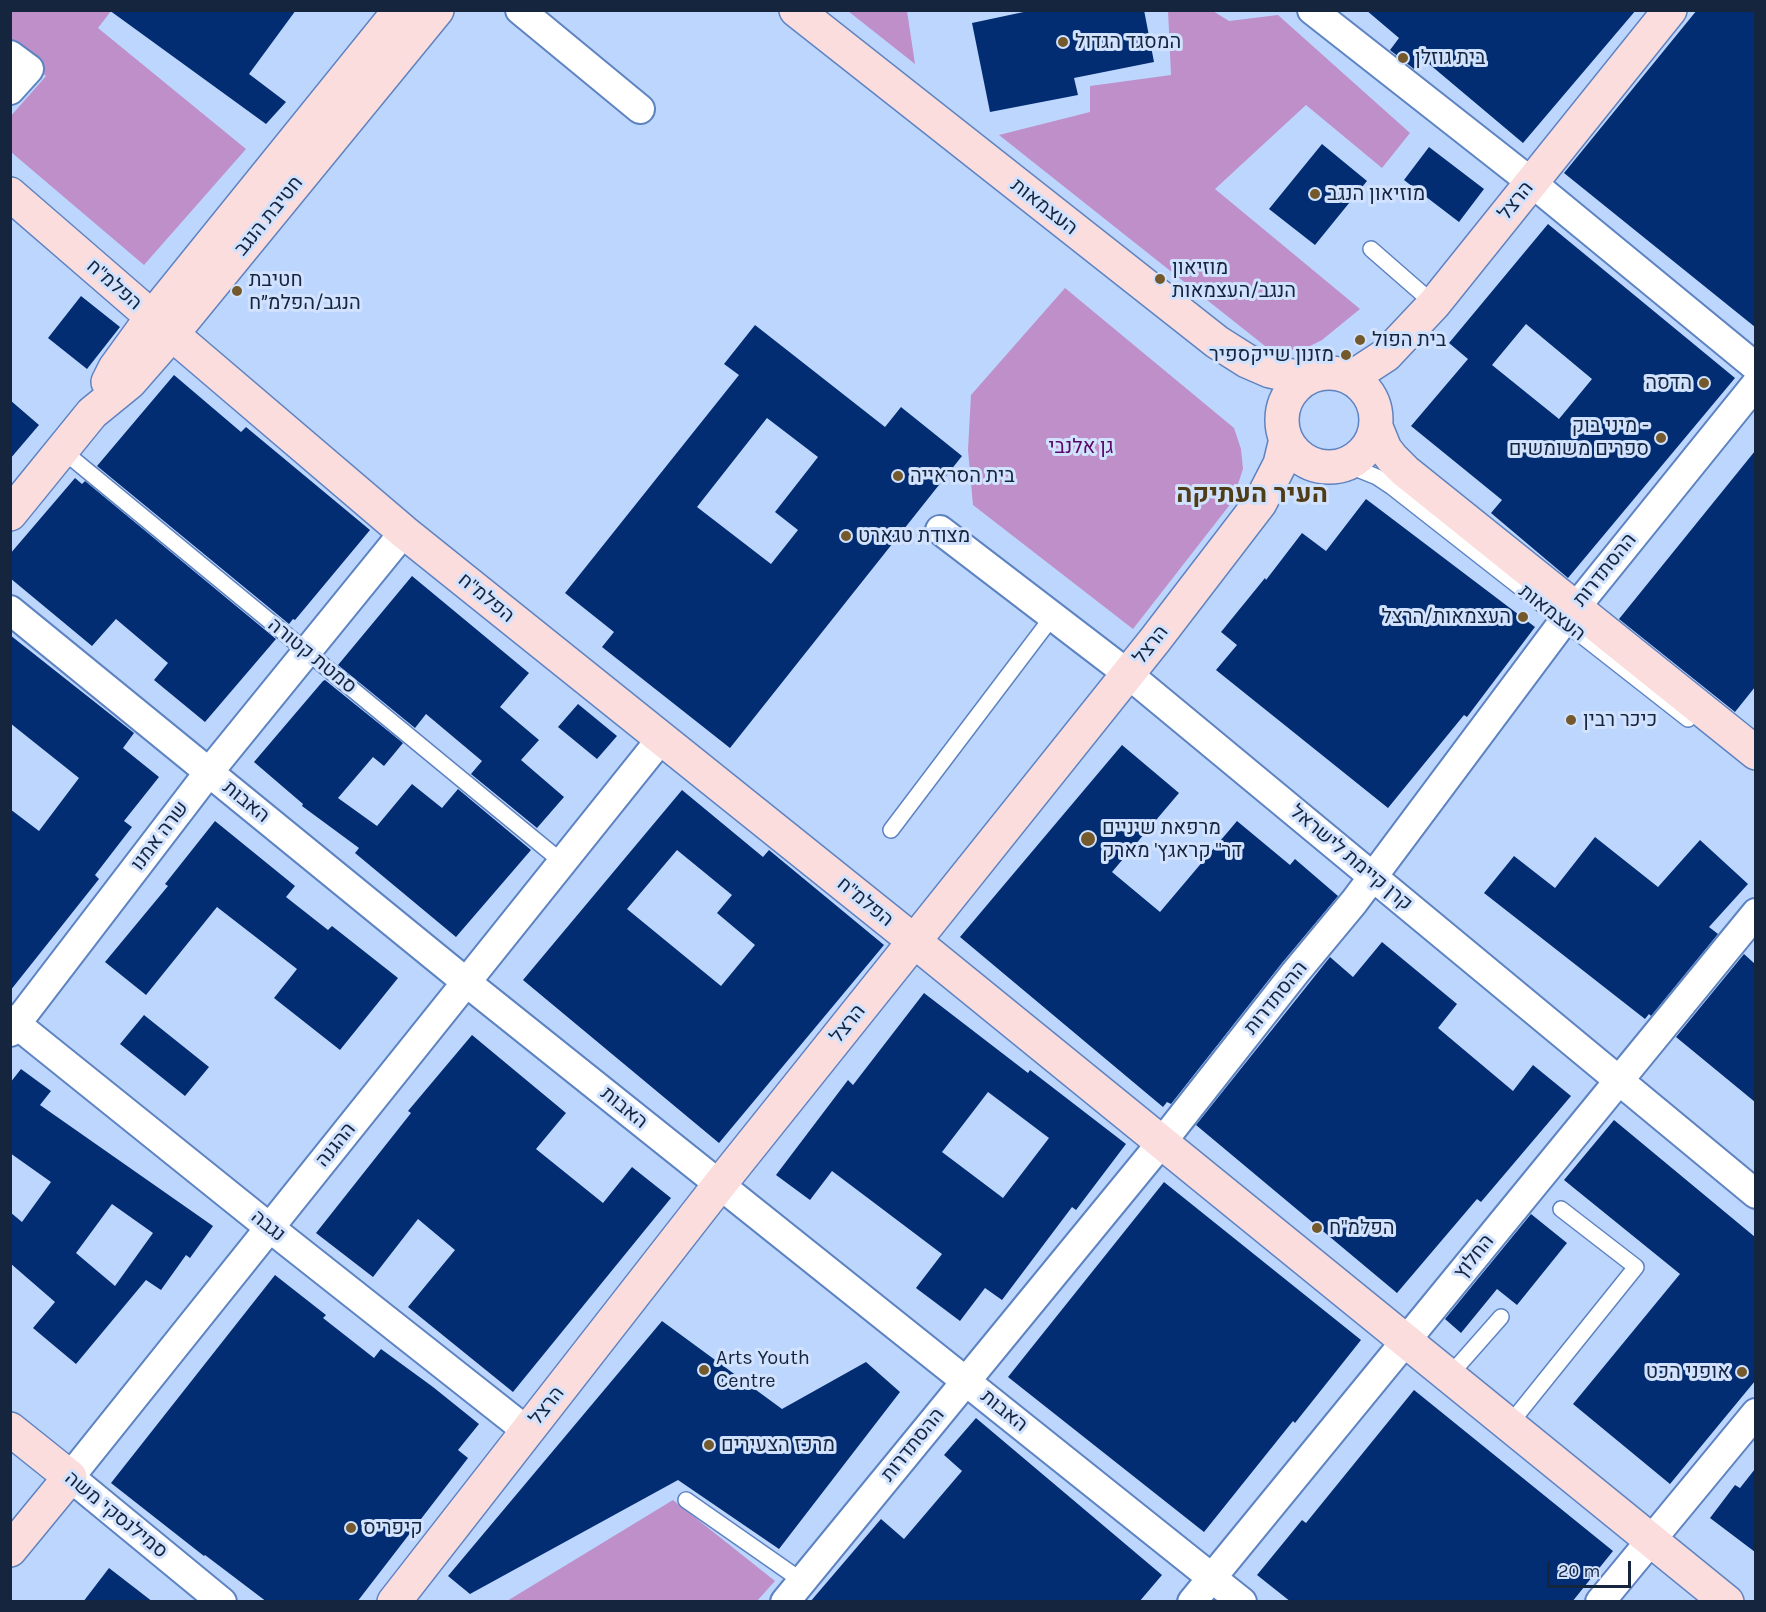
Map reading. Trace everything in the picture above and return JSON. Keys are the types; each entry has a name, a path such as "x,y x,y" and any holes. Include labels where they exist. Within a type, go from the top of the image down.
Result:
{"street":[{"name":"חטיבת הנגב","path":"162,326 400,10"},
{"name":"חטיבת הנגב","path":"10,514 92,413 115,368 162,326 437,10"},
{"path":"520,10 640,109"},
{"name":"העצמאות","path":"796,10 1217,342 1262,368 1286,376 1305,379"},
{"path":"1312,10 1532,182 1755,367"},
{"name":"הרצל","path":"1349,377 1386,355 1434,304 1670,10"},
{"path":"10,55 29,69 10,90"},
{"name":"הפלמ\"ח","path":"10,194 404,532 914,941 1727,1602"},
{"path":"1334,373 1349,377 1359,383 1374,403 1376,427 1372,439 1366,450 1345,464 1332,467 1317,465 1305,460 1294,451 1286,439 1282,426 1282,412 1287,399 1294,388 1305,379 1319,374 1334,373"},
{"name":"ההסתדרות","path":"793,1591 1162,1142 1373,876 1570,614 1755,384"},
{"name":"העצמאות","path":"1376,427 1385,449 1404,471 1570,614 1755,753"},
{"name":"הרצל","path":"394,1602 720,1184 1128,674 1260,503 1280,465 1286,439"},
{"name":"קרן קיימת לישראל","path":"940,530 1128,674 1755,1194"},
{"name":"שרה אמנו","path":"13,1025 209,772 404,532"},
{"name":"האבות","path":"10,610 466,982 1242,1602"},
{"name":"ההגנה","path":"10,1550 661,739"},
{"name":"החלוץ","path":"1192,1602 1755,913"},
{"name":"נגבה","path":"13,1025 527,1431"},
{"path":"1600,1601 1755,1413"},
{"name":"סמילנסקי משה","path":"10,1429 222,1602"}],"lane":[{"path":"1371,249 1434,304"},
{"name":"סמטת קטורה","path":"62,450 562,862"},
{"name":"העצמאות","path":"1345,464 1377,477 1570,614 1702,729 1755,767"},
{"path":"891,830 1053,615"},
{"path":"1509,1425 1636,1267 1561,1209"},
{"path":"1449,1376 1501,1317"},
{"path":"686,1500 793,1591"}],"green space":[{"path":"1168,10 1213,11 1229,21 1278,15 1410,133 1382,168 1306,105 1215,189 1360,309 1322,340 1300,351 1265,346 999,135 1090,112 1090,86 1171,75"},
{"path":"11,11 111,11 98,28 246,149 144,265 11,152 10,117 46,76 11,44"},
{"path":"848,11 907,11 915,64"},
{"name":"גן אלנבי","path":"1065,288 1234,428 1241,449 1243,469 1232,502 1133,629 973,505 968,450 971,395"},
{"path":"673,1500 775,1581 757,1601 507,1601"}],"building":[{"path":"109,10 296,10 249,74 286,102 266,124"},
{"name":"המסגד הגדול","path":"1033,10 1144,10 1154,62 1074,78 1078,95 990,112 972,23"},
{"path":"1366,10 1636,10 1523,143 1422,58 1414,69 1390,50 1399,38"},
{"path":"1697,10 1755,10 1755,327 1564,173"},
{"path":"1322,144 1367,181 1315,245 1269,209"},
{"path":"1429,147 1484,189 1459,222 1404,180"},
{"path":"1548,224 1735,378 1568,578 1491,513 1502,500 1411,426 1468,359 1449,343","holes":["1526,324 1592,379 1559,419 1492,365"]},
{"path":"81,296 120,327 87,369 48,338"},
{"name":"מצודת טגארט","path":"755,325 885,427 901,407 962,456 730,748 602,647 614,632 565,593 739,375 724,364","holes":["767,418 818,457 775,512 798,530 771,564 697,507"]},
{"path":"174,375 241,432 246,427 370,530 295,620 293,619 289,624 97,466"},
{"path":"10,400 39,425 10,459"},
{"path":"1755,451 1755,687 1735,712 1619,619"},
{"path":"75,478 82,484 85,481 276,639 205,722 154,680 168,663 116,619 92,646 10,578 10,554"},
{"path":"1366,499 1535,627 1467,717 1464,715 1388,808 1216,670 1237,645 1221,632 1265,578 1266,580 1302,533 1326,551"},
{"path":"412,576 529,673 500,707 539,740 521,760 564,797 537,828 471,774 482,761 426,714 415,728 338,665"},
{"path":"10,635 134,733 123,748 159,777 124,821 132,827 95,875 99,879 10,991 10,809 39,831 79,778 10,723"},
{"path":"325,680 403,743 384,766 373,757 338,798 377,826 412,784 442,808 458,789 531,850 456,937 355,853 359,848 302,806 303,804 254,762"},
{"path":"578,704 617,736 597,759 558,727"},
{"path":"1122,745 1179,793 1112,872 1160,912 1237,821 1290,865 1295,859 1338,896 1171,1104 1167,1102 1163,1107 960,937"},
{"path":"682,790 763,857 769,850 884,945 719,1143 523,980","holes":["677,850 732,895 717,913 755,945 721,986 627,909"]},
{"path":"215,821 295,886 286,897 328,930 332,926 398,978 340,1050 274,998 297,969 217,907 146,995 105,962 168,886 165,884"},
{"path":"1595,837 1658,887 1700,840 1748,884 1709,927 1718,934 1651,1016 1649,1014 1645,1019 1484,893 1514,856 1555,888"},
{"path":"1382,942 1457,1004 1438,1028 1513,1091 1533,1065 1571,1096 1481,1202 1477,1199 1397,1293 1196,1125 1330,957 1353,977"},
{"path":"1744,954 1755,964 1755,1102 1676,1037"},
{"path":"924,993 1028,1073 1030,1070 1126,1144 1076,1210 1072,1207 1002,1300 985,1288 960,1321 916,1288 942,1254 832,1171 810,1200 776,1175 848,1080 853,1085","holes":["988,1092 1049,1138 1003,1198 942,1152"]},
{"path":"144,1015 209,1067 185,1096 120,1044"},
{"path":"472,1035 566,1113 536,1149 603,1203 632,1167 671,1198 513,1392 408,1307 455,1250 418,1219 373,1277 316,1233 411,1113 408,1111"},
{"path":"21,1069 51,1091 40,1105 213,1226 190,1258 186,1255 161,1290 146,1280 76,1364 33,1328 55,1302 10,1263 10,1212 22,1222 51,1182 10,1153 10,1083","holes":["112,1204 153,1233 115,1286 76,1253"]},
{"path":"1614,1120 1755,1237 1755,1381 1670,1484 1573,1404 1680,1274 1564,1180"},
{"path":"1164,1182 1361,1340 1204,1532 1008,1377"},
{"path":"1531,1214 1567,1243 1517,1305 1497,1289 1461,1333 1445,1319"},
{"path":"275,1275 326,1315 323,1318 374,1358 381,1349 479,1424 458,1450 468,1458 357,1602 267,1602 111,1483"},
{"name":"מרכז הצעירים","path":"662,1321 782,1409 866,1362 900,1392 779,1549 678,1480 470,1594 448,1576"},
{"path":"1414,1390 1613,1551 1572,1602 1291,1602 1257,1575 1302,1520 1306,1523"},
{"path":"976,1418 1162,1575 1139,1602 810,1602 881,1519 904,1539 962,1471 944,1455"},
{"path":"1755,1469 1755,1552 1710,1518 1735,1485 1740,1488"},
{"path":"109,1568 153,1602 83,1602"}],"place":[{"name":"המסגד הגדול","path":"1063,42"},
{"name":"בית גוזלן","path":"1403,58"},
{"name":"מוזיאון הנגב","path":"1315,194"},
{"name":"מוזיאון הנגב/העצמאות","path":"1160,279"},
{"name":"חטיבת הנגב/הפלמ״ח","path":"237,291"},
{"name":"בית הפול","path":"1360,340"},
{"name":"מזנון שייקספיר","path":"1346,355"},
{"name":"הדסה","path":"1704,383"},
{"name":"מיני בוק - ספרים משומשים","path":"1661,438"},
{"name":"בית הסראייה","path":"898,476"},
{"name":"מצודת טגארט","path":"846,536"},
{"name":"העצמאות/הרצל","path":"1523,617"},
{"name":"כיכר רבין","path":"1571,720"},
{"name":"מרפאת שיניים דר\" קראגץ' מארק","path":"1088,839"},
{"name":"הפלמ\"ח","path":"1317,1228"},
{"name":"Arts Youth Centre","path":"704,1370"},
{"name":"אופני הכט","path":"1742,1372"},
{"name":"מרכז הצעירים","path":"709,1445"},
{"name":"קיפריס","path":"351,1528"}],"district":[{"name":"העיר העתיקה","path":"1252,495"}]}
